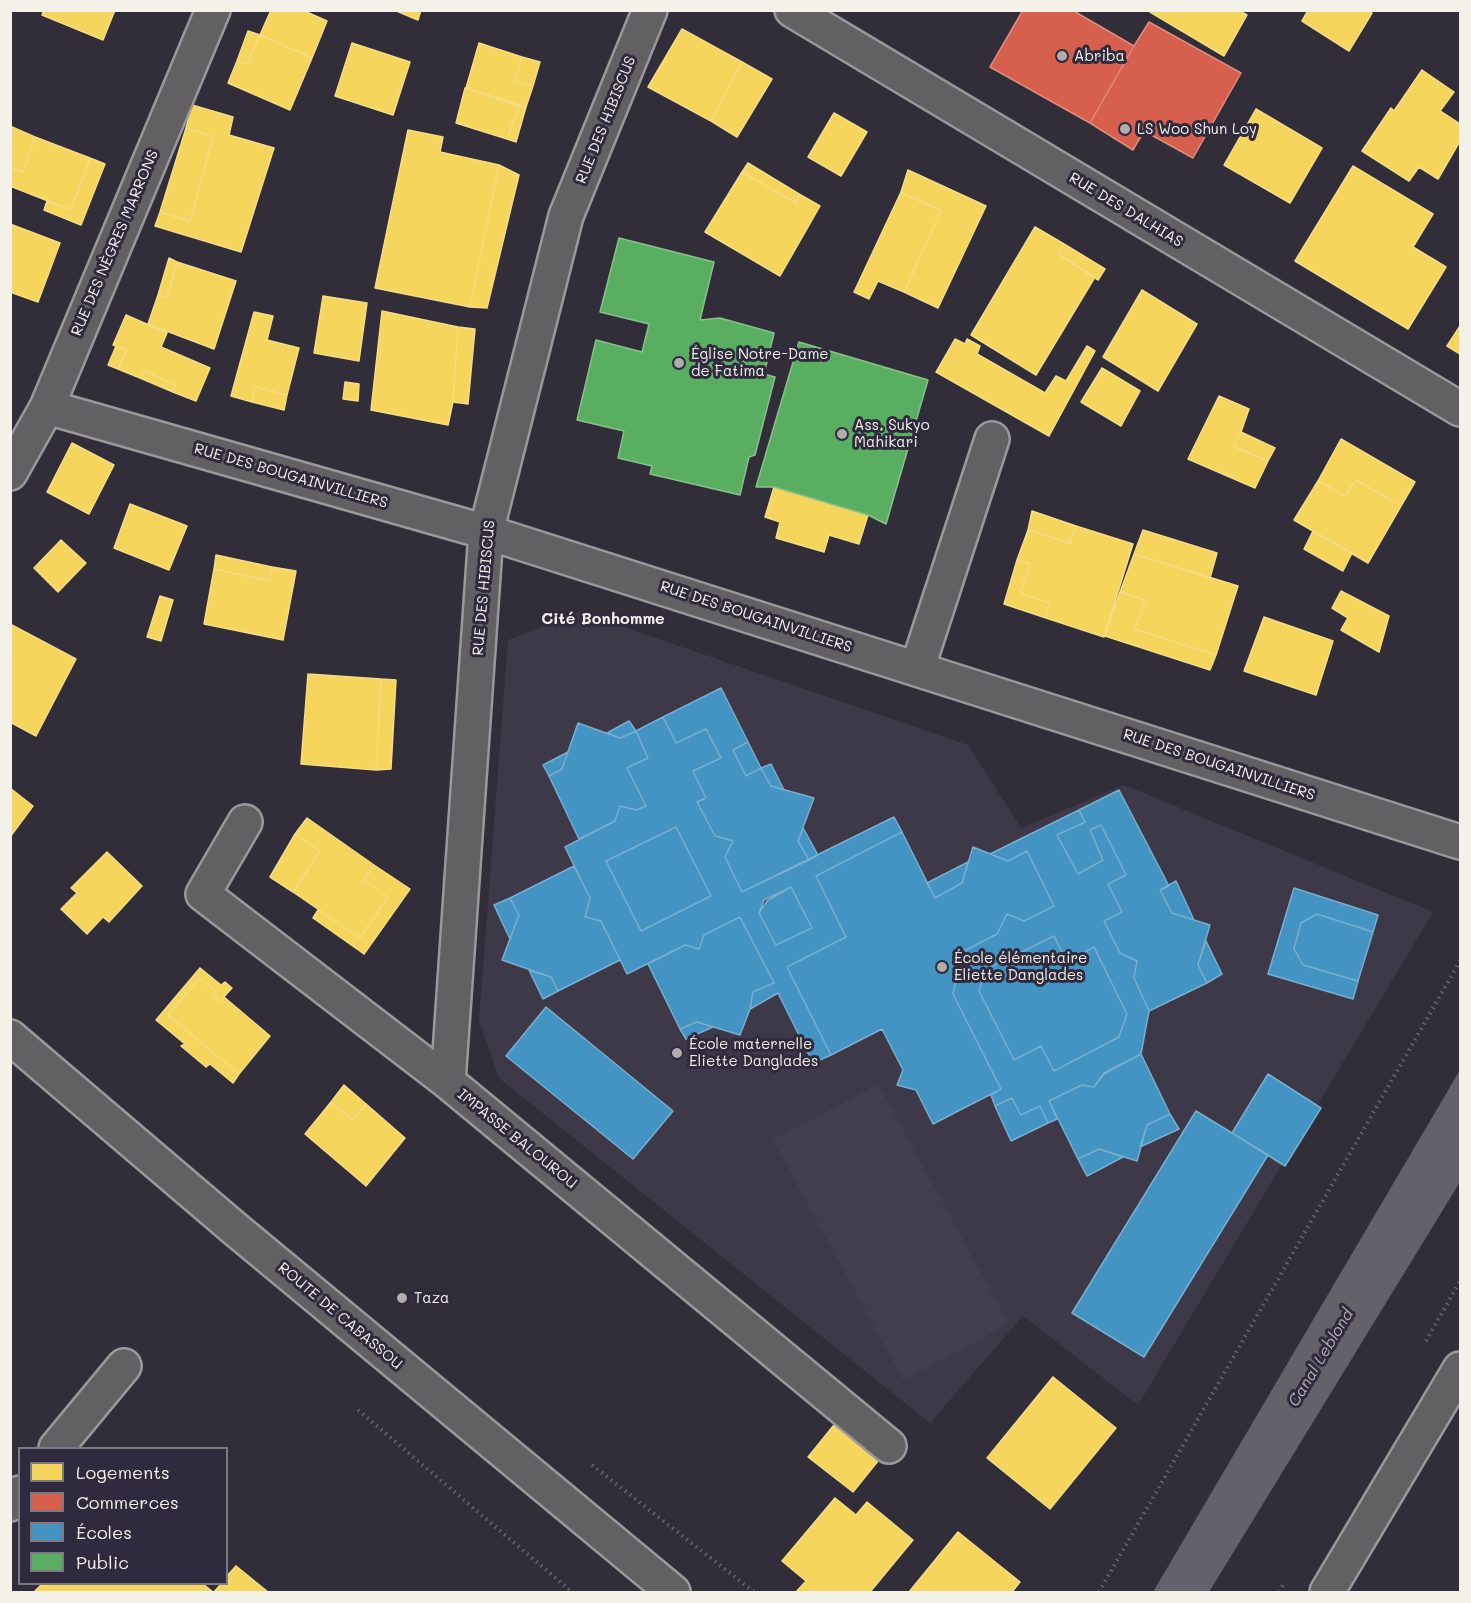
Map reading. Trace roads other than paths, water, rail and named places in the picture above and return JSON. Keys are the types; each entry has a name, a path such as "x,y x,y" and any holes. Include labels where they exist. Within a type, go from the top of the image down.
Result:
{"street":[{"name":"RUE DES NÈGRES MARRONS","path":"10,472 47,407 213,10"},
{"name":"RUE DES HIBISCUS","path":"448,1082 486,532 566,216 650,10"},
{"name":"RUE DES DALHIAS","path":"792,10 1461,409"},
{"name":"RUE DES BOUGAINVILLIERS","path":"47,407 486,532 1461,842"},
{"path":"917,669 992,438"},
{"name":"IMPASSE BALOUROU","path":"245,822 203,894 448,1082 889,1446"},
{"name":"ROUTE DE CABASSOU","path":"10,1037 234,1228 673,1593"},
{"path":"58,1447 123,1366"},
{"path":"1327,1593 1461,1369"}],"water":[{"name":"Canal Leblond","path":"1460,1070 1460,1182 1209,1592 1153,1592"}],"place":[{"name":"Abriba","path":"1062,56"},
{"name":"LS Woo Shun Loy","path":"1125,129"},
{"name":"Église Notre-Dame de Fatima","path":"679,363"},
{"name":"Ass. Sukyo Mahikari","path":"842,434"},
{"name":"École élémentaire Eliette Danglades","path":"942,967"},
{"name":"École maternelle Eliette Danglades","path":"677,1053"},
{"name":"Taza","path":"402,1298"}],"district":[{"name":"Cité Bonhomme","path":"603,619"}]}
